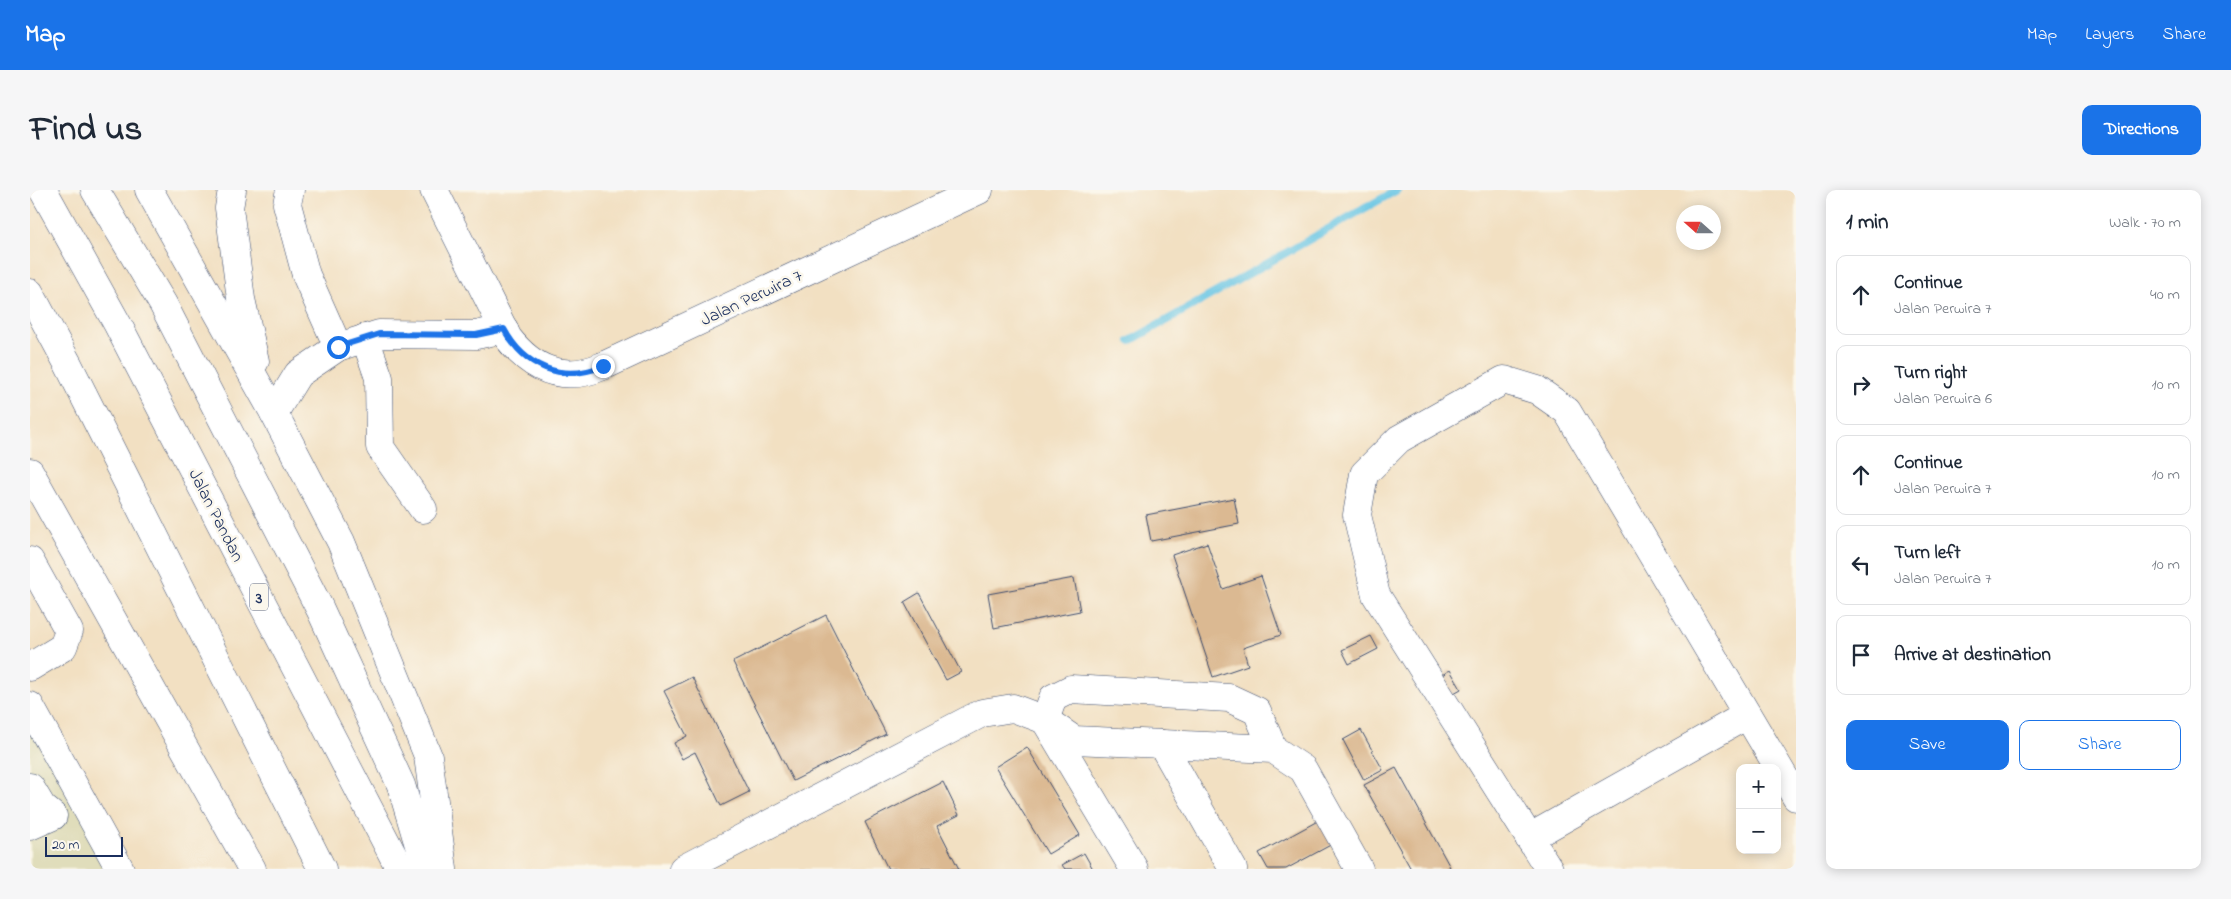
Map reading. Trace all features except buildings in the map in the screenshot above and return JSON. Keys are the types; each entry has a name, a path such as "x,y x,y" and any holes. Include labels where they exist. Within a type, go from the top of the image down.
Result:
{"main road":[{"name":"Jalan Pandan","path":"43,190 118,325 400,869"},
{"path":"95,190 163,304 324,617 401,785 426,869"},
{"path":"149,190 268,402 341,542 428,756 444,869"},
{"path":"232,190 229,208 241,299 268,402"},
{"path":"290,190 287,204 306,275 338,347"},
{"path":"268,402 298,374 338,347 365,338 379,334 476,335 504,329 434,190"},
{"name":"Jalan Perwira 7","path":"504,329 520,354 537,365 550,371 590,372 979,190"},
{"path":"30,293 68,364 322,869"},
{"path":"365,338 379,378 380,447 422,509"},
{"path":"1549,869 1376,595 1357,515 1364,474 1399,439 1504,380 1537,390 1567,411 1796,797"},
{"path":"30,472 252,869"},
{"path":"30,561 69,631 63,647 30,667"},
{"path":"1045,720 1053,698 1071,689 1229,698 1257,711 1273,749"},
{"path":"30,706 120,869"},
{"path":"683,869 982,713 1012,708 1045,720 1074,740 1273,749 1303,769 1359,869"},
{"path":"1529,838 1747,715"},
{"path":"1045,720 1134,869"},
{"path":"1162,744 1233,869"},
{"path":"30,787 42,807 53,816 30,826"}],"shaded area":[{"path":"30,716 114,869 30,869"}],"waterway":[{"path":"1130,341 1397,190"}],"route":[{"path":"338,347 379,334 476,335 504,329 520,354 550,371 564,373 590,372 603,366"}]}
